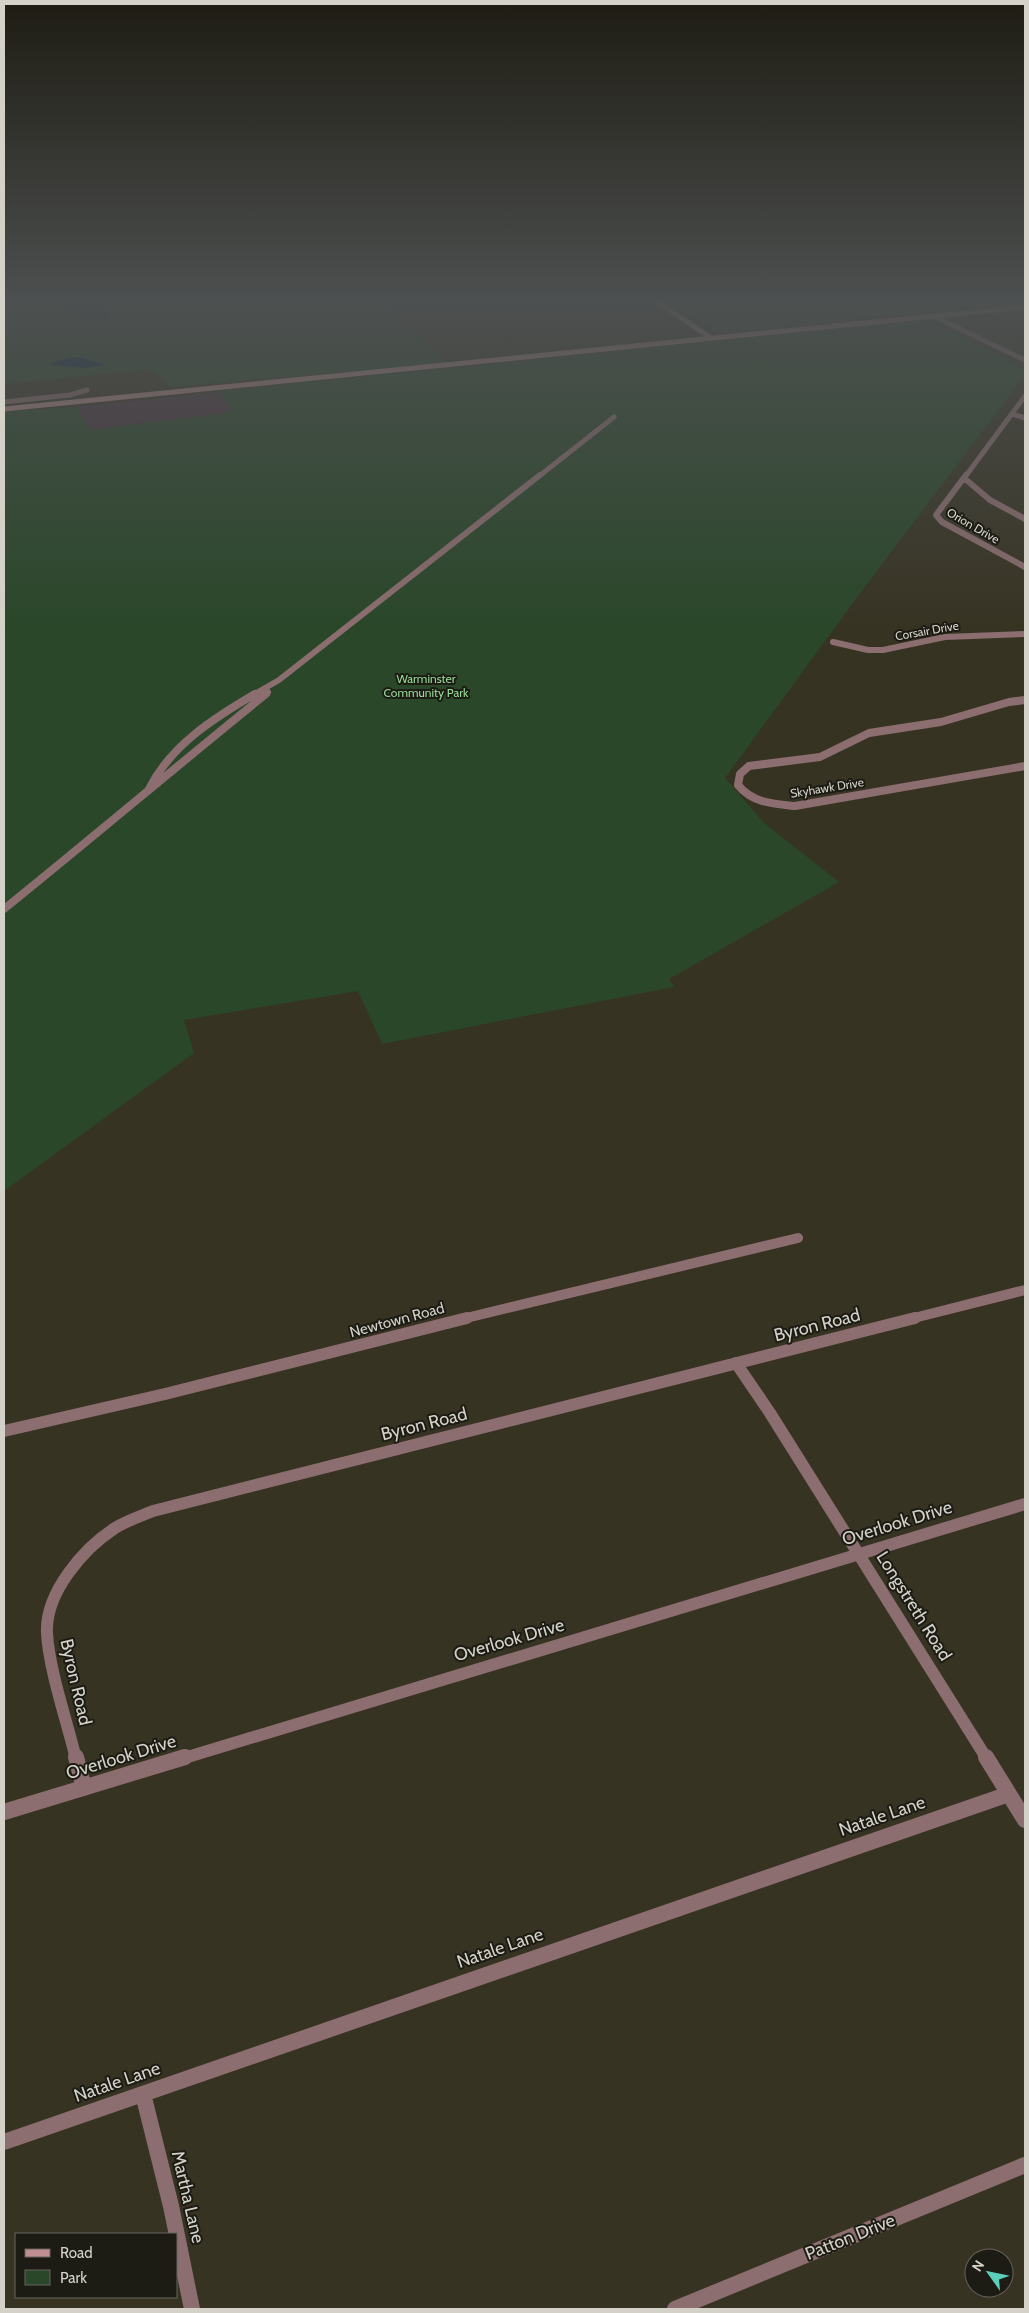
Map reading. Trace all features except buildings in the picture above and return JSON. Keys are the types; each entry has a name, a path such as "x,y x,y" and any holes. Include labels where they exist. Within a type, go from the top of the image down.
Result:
{"street":[{"name":"Orion Drive","path":"1014,411 937,512 938,519 1025,567"},
{"path":"1012,414 1025,418"},
{"path":"149,789 152,778 168,757 238,703 279,680 614,417"},
{"path":"964,478 990,500 1025,519"},
{"name":"Corsair Drive","path":"834,642 876,651 945,637 1025,634"},
{"path":"4,909 120,816 149,789 275,686 279,680"},
{"name":"Skyhawk Drive","path":"1025,700 1009,702 942,722 869,733 820,757 749,766 744,768 738,779 742,790 754,799 777,805 795,806 1025,766"},
{"name":"Newtown Road","path":"4,1431 165,1394 392,1336 798,1238"},
{"name":"Byron Road","path":"84,1788 51,1660 47,1632 49,1614 63,1580 78,1560 115,1528 153,1511 1025,1290"},
{"name":"Longstreth Road","path":"736,1364 770,1413 1025,1820"},
{"name":"Overlook Drive","path":"4,1812 1025,1504"},
{"name":"Natale Lane","path":"4,2142 1009,1794"},
{"name":"Martha Lane","path":"143,2094 176,2233"},
{"name":"Patton Drive","path":"675,2309 1025,2165"},
{"name":"Martha Lane","path":"178,2243 192,2309"}],"shaded area":[{"path":"78,411 229,411 220,414 89,430"}],"green space":[{"name":"Warminster Community Park","path":"78,411 90,430 220,414 229,411 998,411 858,596 725,778 764,823 839,882 669,979 674,987 382,1044 358,991 184,1020 194,1053 4,1191 4,412"}]}
